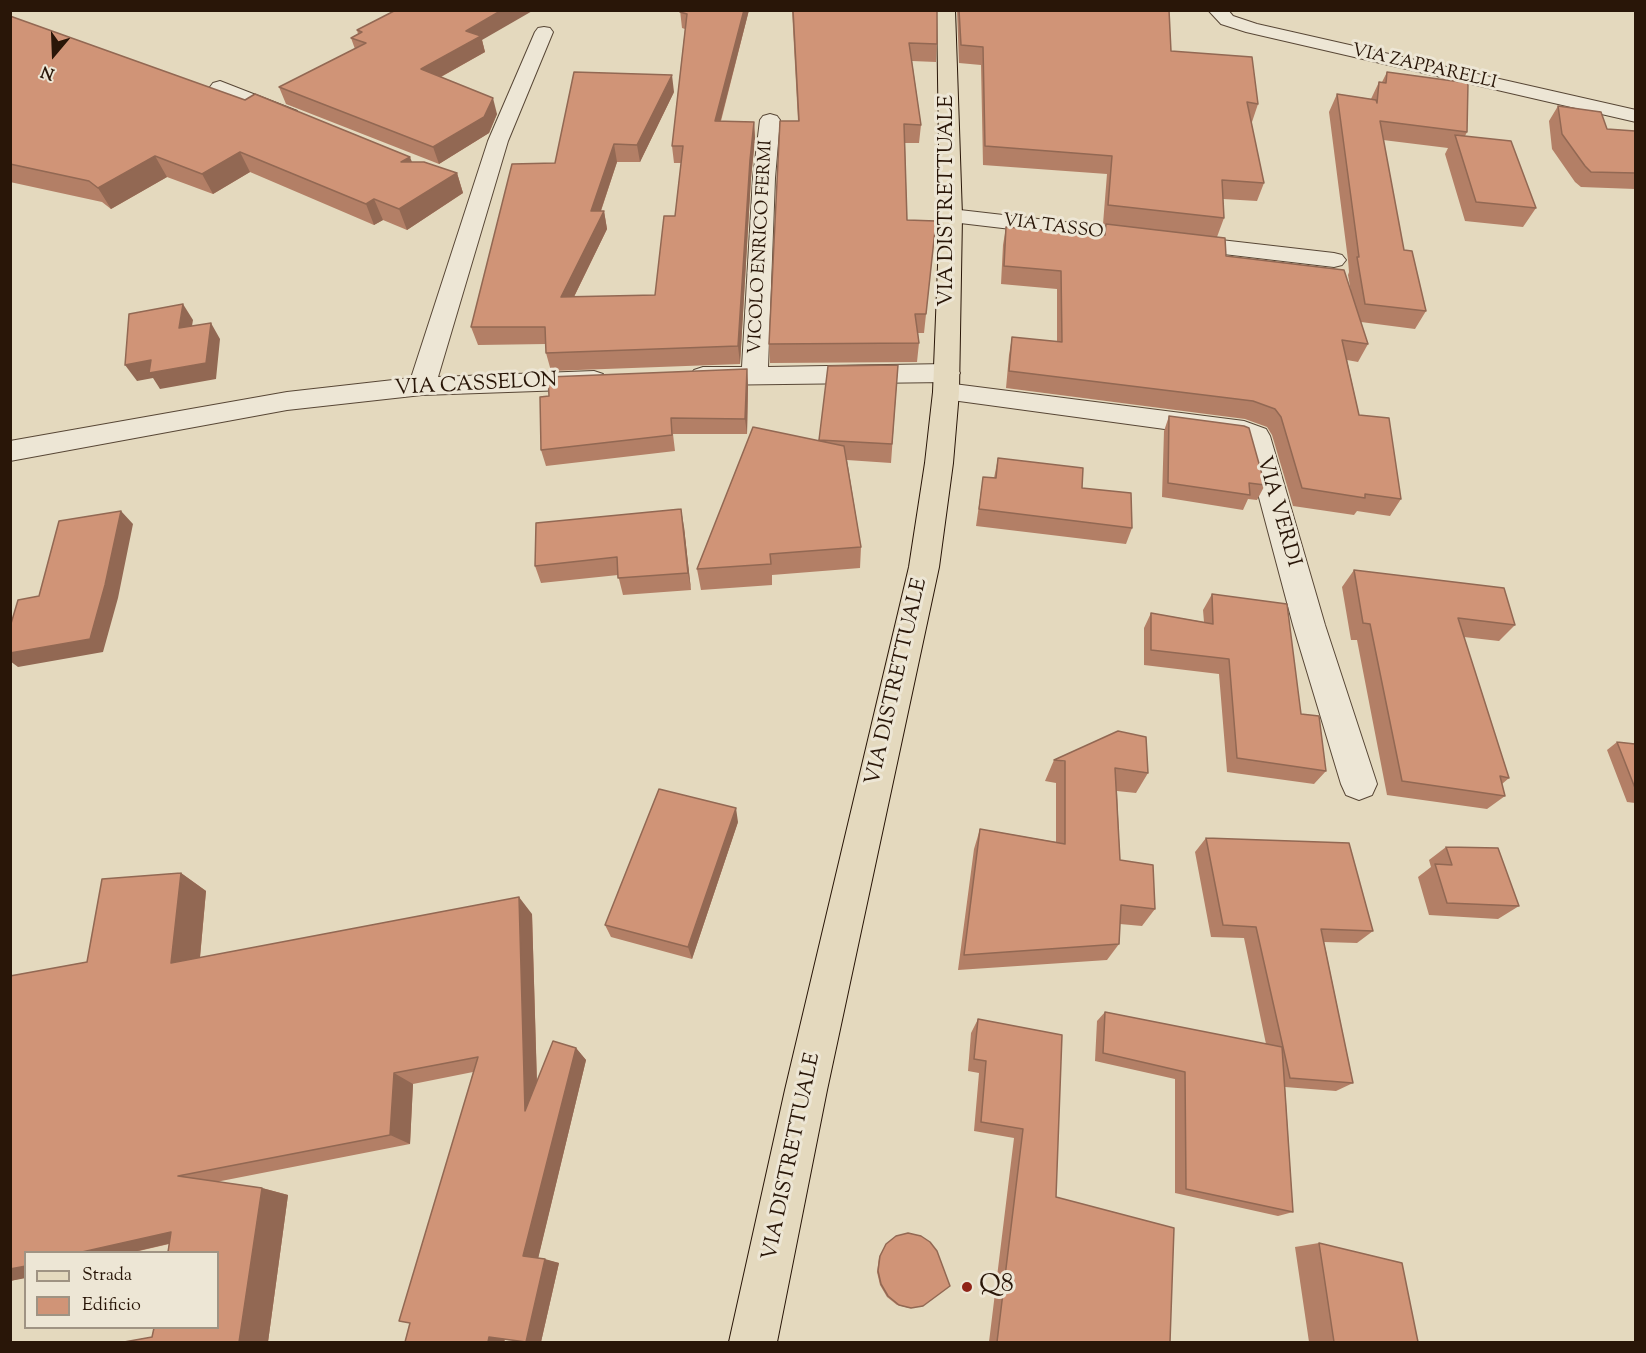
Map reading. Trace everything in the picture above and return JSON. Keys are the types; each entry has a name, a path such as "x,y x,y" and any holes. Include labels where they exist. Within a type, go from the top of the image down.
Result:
{"main road":[{"name":"VIA DISTRETTUALE","path":"753,1342 806,1089 924,567 939,463 946,383 951,216 946,10"}],"street":[{"name":"VIA ZAPPARELLI","path":"1217,10 1227,20 1252,28 1635,116"},
{"path":"422,386 475,188 498,141 544,32"},
{"path":"220,87 306,122"},
{"name":"VICOLO ENRICO FERMI","path":"756,374 764,178 770,120"},
{"name":"VIA TASSO","path":"951,216 1334,260"},
{"path":"684,376 756,374 946,383"},
{"name":"VIA CASSELON","path":"10,451 287,401 422,386 613,379"},
{"name":"VIA VERDI","path":"946,383 1244,430 1256,436 1309,625 1359,784"}],"building":[{"path":"396,10 502,10 466,31 481,36 421,69 493,98 484,117 433,147 279,87 366,43 351,38 362,32 357,30"},
{"path":"680,10 744,10 715,121 754,122 738,346 546,353 545,327 471,327 512,164 555,163 574,72 672,75 637,145 614,144 591,211 604,211 561,297 655,295 664,216 675,216 683,146 672,146 687,14"},
{"path":"793,10 937,10 937,44 909,43 921,125 904,124 907,220 936,221 926,314 915,314 919,343 769,344 780,121 799,121"},
{"path":"959,10 1169,10 1171,51 1252,57 1258,104 1247,102 1264,183 1222,180 1224,218 1108,205 1112,156 985,146 983,47 961,45"},
{"path":"10,16 245,100 255,94 410,157 401,162 424,162 457,173 399,209 374,199 366,204 240,152 202,174 155,156 98,188 89,181 10,164"},
{"path":"1387,72 1468,83 1467,132 1380,121 1404,250 1412,251 1426,311 1365,304 1357,257 1359,257 1337,94 1376,100 1377,103 1379,82 1386,83"},
{"path":"1558,106 1601,112 1607,129 1635,131 1635,173 1591,172 1562,134"},
{"path":"1455,135 1511,141 1536,208 1476,202"},
{"path":"1106,224 1225,238 1226,256 1344,270 1368,344 1342,340 1359,415 1389,418 1401,499 1365,494 1365,498 1302,488 1281,417 1275,409 1253,401 1009,371 1012,337 1062,342 1061,271 1004,266 1006,227 1105,235"},
{"path":"183,304 179,328 211,323 206,363 149,373 151,360 125,365 129,314"},
{"path":"898,365 892,444 819,440 828,366"},
{"path":"747,369 745,419 671,418 672,435 541,450 540,397 549,396 548,377"},
{"path":"1169,416 1249,428 1265,485 1249,483 1250,495 1168,483"},
{"path":"753,427 844,446 861,547 770,554 771,564 697,569"},
{"path":"998,458 1083,468 1082,488 1131,493 1132,528 979,509 983,477 996,478"},
{"path":"681,509 688,573 618,578 617,557 535,566 536,523"},
{"path":"121,511 105,585 90,639 10,653 10,627 18,600 39,596 59,521"},
{"path":"1354,570 1504,588 1515,625 1458,618 1509,778 1500,776 1505,796 1402,781 1370,624 1363,623"},
{"path":"1212,594 1287,604 1301,714 1319,716 1326,771 1237,758 1229,659 1151,650 1151,613 1213,624"},
{"path":"1118,731 1146,737 1148,773 1115,768 1120,860 1153,865 1155,909 1121,905 1119,944 964,955 980,829 1065,844 1065,761 1054,760"},
{"path":"1617,742 1635,744 1635,788"},
{"path":"659,789 736,808 688,947 605,925"},
{"path":"1206,838 1349,843 1373,931 1321,929 1353,1083 1290,1078 1256,927 1223,925"},
{"path":"1446,847 1498,848 1519,906 1447,903 1435,864 1452,865"},
{"path":"181,873 171,963 519,897 525,1111 553,1041 576,1048 523,1256 545,1259 526,1342 489,1337 488,1342 405,1342 410,1323 399,1321 478,1057 394,1073 390,1135 178,1176 262,1188 239,1342 124,1342 152,1337 154,1329 219,1329 219,1251 168,1251 171,1232 86,1251 24,1251 24,1266 10,1269 10,976 87,962 102,879"},
{"path":"1105,1012 1282,1047 1293,1212 1186,1189 1185,1072 1103,1053"},
{"path":"978,1019 1062,1035 1056,1197 1174,1228 1170,1342 997,1342 1023,1129 981,1122 986,1061 974,1059"},
{"path":"908,1233 921,1236 930,1242 937,1251 950,1286 923,1306 911,1308 899,1305 888,1296 881,1284 878,1271 880,1256 886,1244 896,1236"},
{"path":"1319,1243 1402,1263 1418,1342 1334,1342"}],"place":[{"name":"Q8","path":"967,1287"}]}
